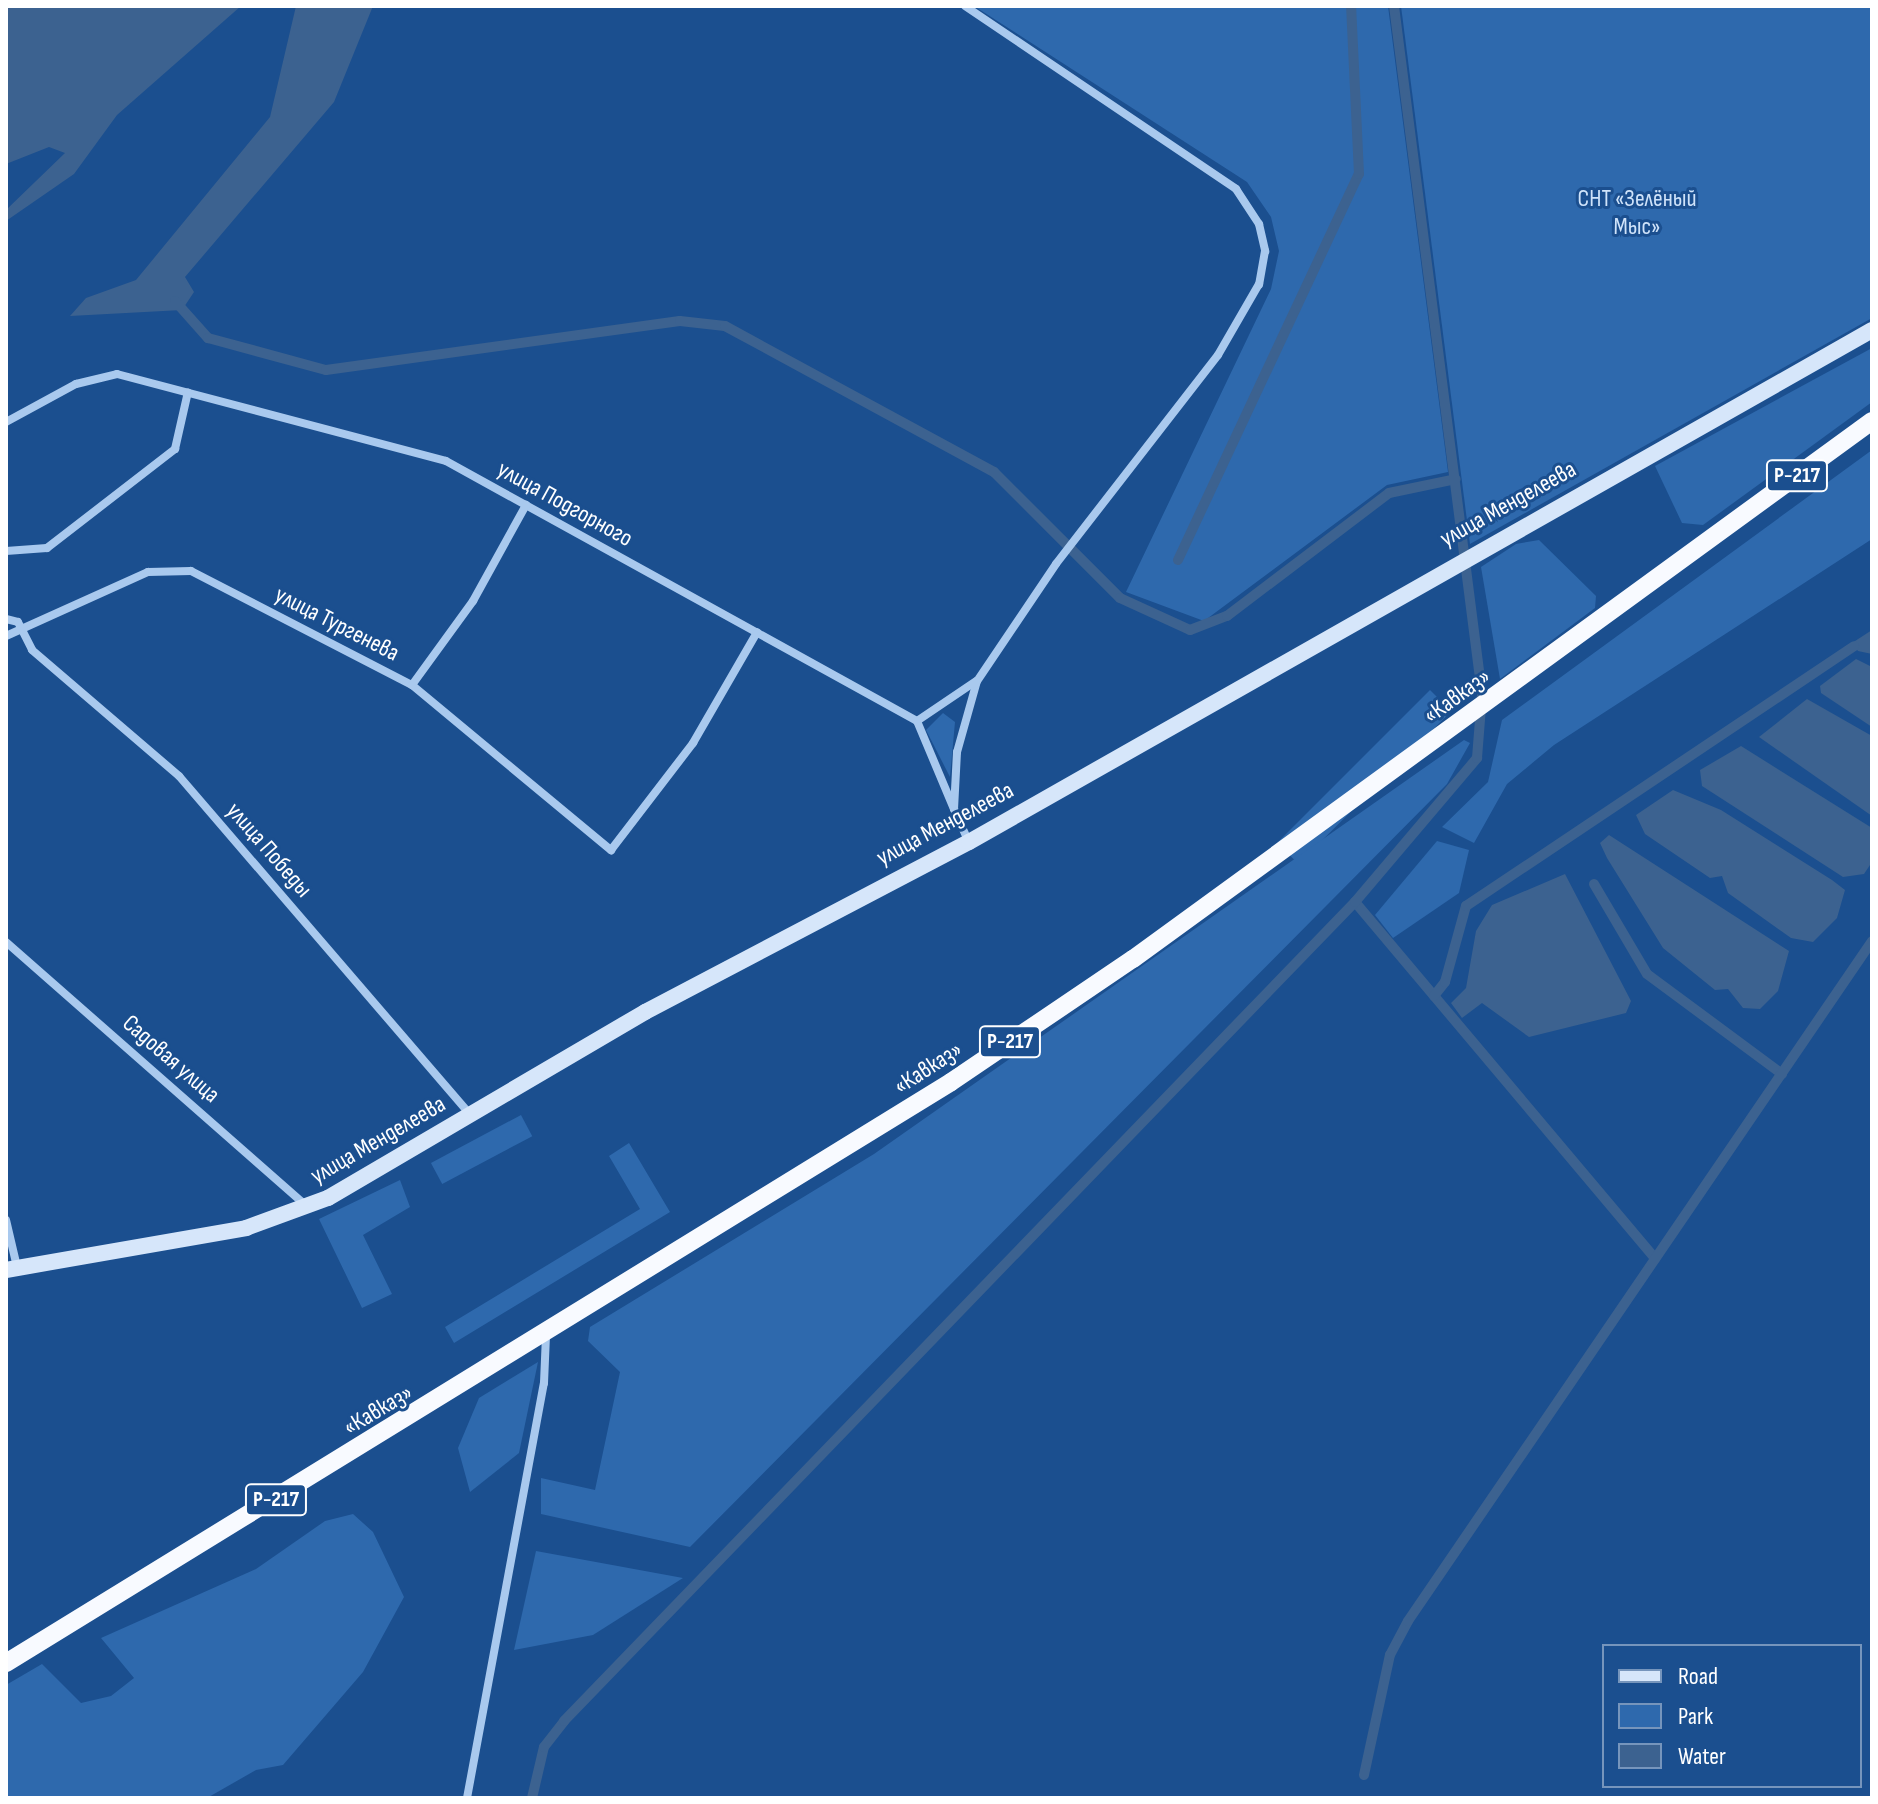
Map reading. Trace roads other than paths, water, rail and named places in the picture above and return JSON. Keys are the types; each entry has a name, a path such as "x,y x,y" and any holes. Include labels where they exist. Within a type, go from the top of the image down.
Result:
{"highway":[{"name":"«Кавказ»","path":"6,1663 546,1336 977,1064 1458,725 1872,421"}],"main road":[{"name":"улица Менделеева","path":"12,1269 246,1228 308,1207 645,1012 969,842 1429,575 1872,330"}],"street":[{"path":"954,809 962,717 977,681 1056,564 1078,540 1218,355 1259,284 1265,251 1259,224 1236,189 965,6"},
{"name":"улица Подгорного","path":"6,422 76,384 117,374 405,445 526,505 917,721"},
{"path":"6,551 47,548 175,449 188,392"},
{"path":"412,685 473,601 526,505"},
{"name":"улица Тургенева","path":"6,636 169,567 412,685 611,850 693,743 757,632"},
{"name":"улица Победы","path":"6,619 22,630 32,650 179,776 470,1115"},
{"path":"969,842 917,721 977,681"},
{"name":"Садовая улица","path":"6,942 308,1207"},
{"path":"6,1220 12,1269"},
{"path":"467,1798 492,1672 546,1336"}],"water":[{"path":"6,6 241,6 117,115 74,174 6,221 6,210 65,153 49,147 6,164"},
{"path":"296,6 373,6 334,102 185,277 194,292 182,310 70,316 86,298 136,280 270,117"},
{"path":"1872,630 1872,654 1858,651 1852,643"},
{"path":"1856,659 1872,667 1872,727 1821,693 1820,686"},
{"path":"1807,699 1872,736 1872,816 1759,737"},
{"path":"1741,746 1872,828 1872,862 1864,874 1843,877 1702,786 1700,770"},
{"path":"1673,790 1721,810 1845,890 1837,918 1813,942 1791,938 1728,893 1722,876 1710,878 1645,834 1636,815"},
{"path":"1609,835 1789,951 1778,991 1760,1009 1743,1008 1728,989 1715,990 1663,948 1607,858 1600,843"},
{"path":"1565,874 1631,1001 1626,1013 1529,1037 1482,1003 1462,1018 1451,1003 1466,988 1476,931 1492,905"}],"waterway":[{"path":"1178,560 1359,174 1351,6"},
{"path":"532,1798 544,1747 564,1721 1355,902 1477,758 1482,694 1394,6"},
{"path":"175,301 208,338 326,370 680,321 725,326 994,472 1120,598 1190,630 1227,616 1389,493 1456,479"},
{"path":"1434,996 1445,982 1466,906 1854,646"},
{"path":"1594,884 1647,974 1782,1074"},
{"path":"1355,902 1655,1258"},
{"path":"1364,1775 1390,1655 1408,1621 1872,941"}],"park label":[{"name":"СНТ «Зелёный Мыс»","path":"1637,213"}]}
